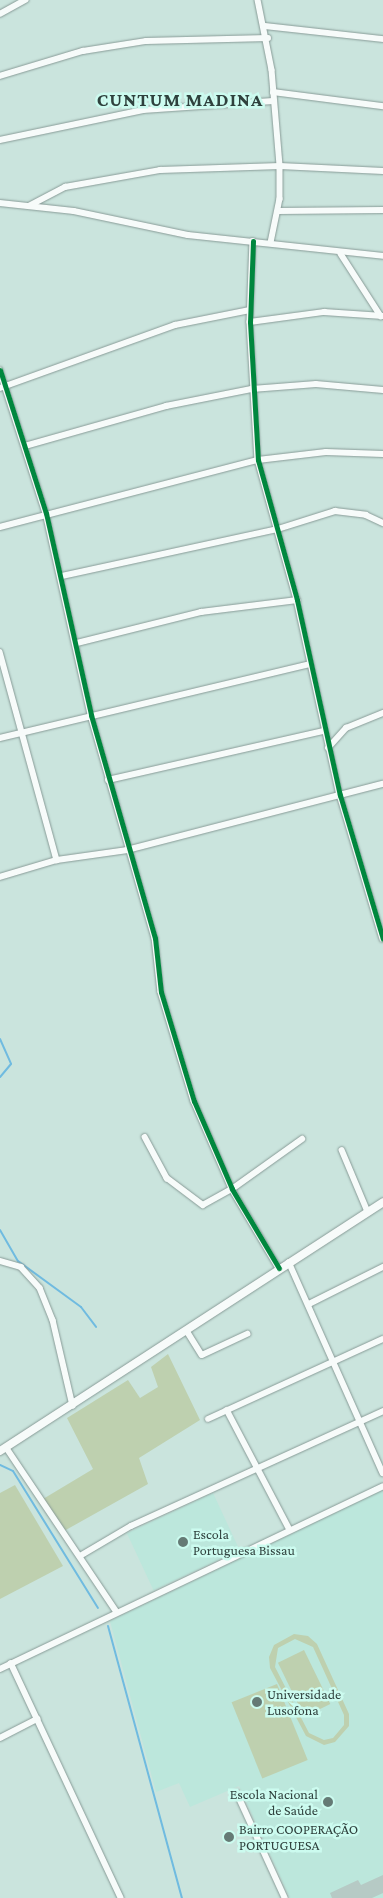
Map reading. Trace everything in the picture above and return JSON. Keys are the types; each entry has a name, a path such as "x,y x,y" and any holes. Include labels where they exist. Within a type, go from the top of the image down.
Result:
{"main road":[{"path":"3,1449 73,1406 279,1268 383,1202"}],"street":[{"path":"0,14 25,0"},
{"path":"258,0 268,38 280,166 278,211 271,243"},
{"path":"266,26 383,39"},
{"path":"0,76 83,51 130,43 180,38 268,38"},
{"path":"273,92 383,106"},
{"path":"0,140 143,110 273,101"},
{"path":"29,206 65,187 152,171 280,166 383,171"},
{"path":"0,203 83,213 149,229 271,243 341,254 383,256"},
{"path":"278,211 383,210"},
{"path":"253,242 250,322 252,389 258,460 297,600 324,731 340,795 383,939"},
{"path":"341,254 382,316"},
{"path":"2,388 149,333 250,310"},
{"path":"250,322 324,312 382,316"},
{"path":"0,370 2,388 25,446 46,512 62,576 91,715 127,850 155,938 161,992 194,1101 232,1190 279,1268"},
{"path":"25,446 166,406 252,389 316,384 383,390"},
{"path":"0,527 46,512 258,460 326,452 383,454"},
{"path":"62,576 278,529 335,511 366,515 383,524"},
{"path":"76,643 201,612 297,600"},
{"path":"0,652 56,860"},
{"path":"0,738 310,664"},
{"path":"328,748 346,728 383,713"},
{"path":"108,780 324,731"},
{"path":"0,877 56,860 127,850 383,784"},
{"path":"145,1136 167,1178 198,1204 210,1203 232,1190 302,1139"},
{"path":"342,1150 368,1212"},
{"path":"0,1261 21,1267 40,1288 53,1320 73,1406"},
{"path":"289,1262 335,1360 383,1473"},
{"path":"309,1304 383,1267"},
{"path":"187,1331 202,1356 247,1334"},
{"path":"208,1419 383,1339"},
{"path":"227,1410 289,1528"},
{"path":"80,1556 131,1526 383,1411"},
{"path":"3,1449 118,1612"},
{"path":"0,1669 289,1528 383,1486"},
{"path":"11,1663 121,1898"},
{"path":"0,1738 37,1719"},
{"path":"237,1793 285,1898"}],"shaded area":[{"path":"168,1354 200,1420 139,1458 148,1484 64,1531 43,1499 93,1469 67,1418 128,1380 140,1398 158,1387 151,1367"},
{"path":"15,1485 63,1566 0,1599 0,1493"},
{"name":"Universidade Lusofona","path":"383,1490 383,1898 290,1898 239,1786 190,1807 179,1783 156,1792 110,1621"},
{"name":"Escola Portuguesa Bissau","path":"213,1493 240,1550 154,1590 127,1533"},
{"path":"294,1634 308,1636 317,1644 349,1714 349,1726 335,1742 324,1745 306,1736 270,1668 269,1657 274,1645","holes":["295,1639 313,1647 344,1715 344,1725 333,1738 324,1740 309,1733 275,1667 278,1648"]},
{"path":"304,1650 330,1704 304,1717 278,1663"},
{"path":"277,1684 308,1760 262,1778 232,1702"}],"building":[{"path":"383,1875 383,1893 372,1898 332,1898 330,1893 358,1880 361,1885"}],"waterway":[{"path":"0,1039 11,1064 0,1077"},
{"path":"0,1230 18,1261 81,1307 96,1327"},
{"path":"0,1465 13,1471 98,1608"},
{"path":"108,1626 182,1898"}],"cycle path":[{"path":"253,241 250,322 258,460 297,600 340,795 383,939"},
{"path":"0,370 46,513 91,715 155,938 161,992 194,1101 232,1189 279,1268"}],"place":[{"name":"Escola Portuguesa Bissau","path":"183,1542"},
{"name":"Universidade Lusofona","path":"257,1702"},
{"name":"Escola Nacional de Saúde","path":"328,1802"},
{"name":"Bairro COOPERAÇÃO PORTUGUESA","path":"229,1837"}],"district":[{"name":"CUNTUM MADINA","path":"180,100"}]}
